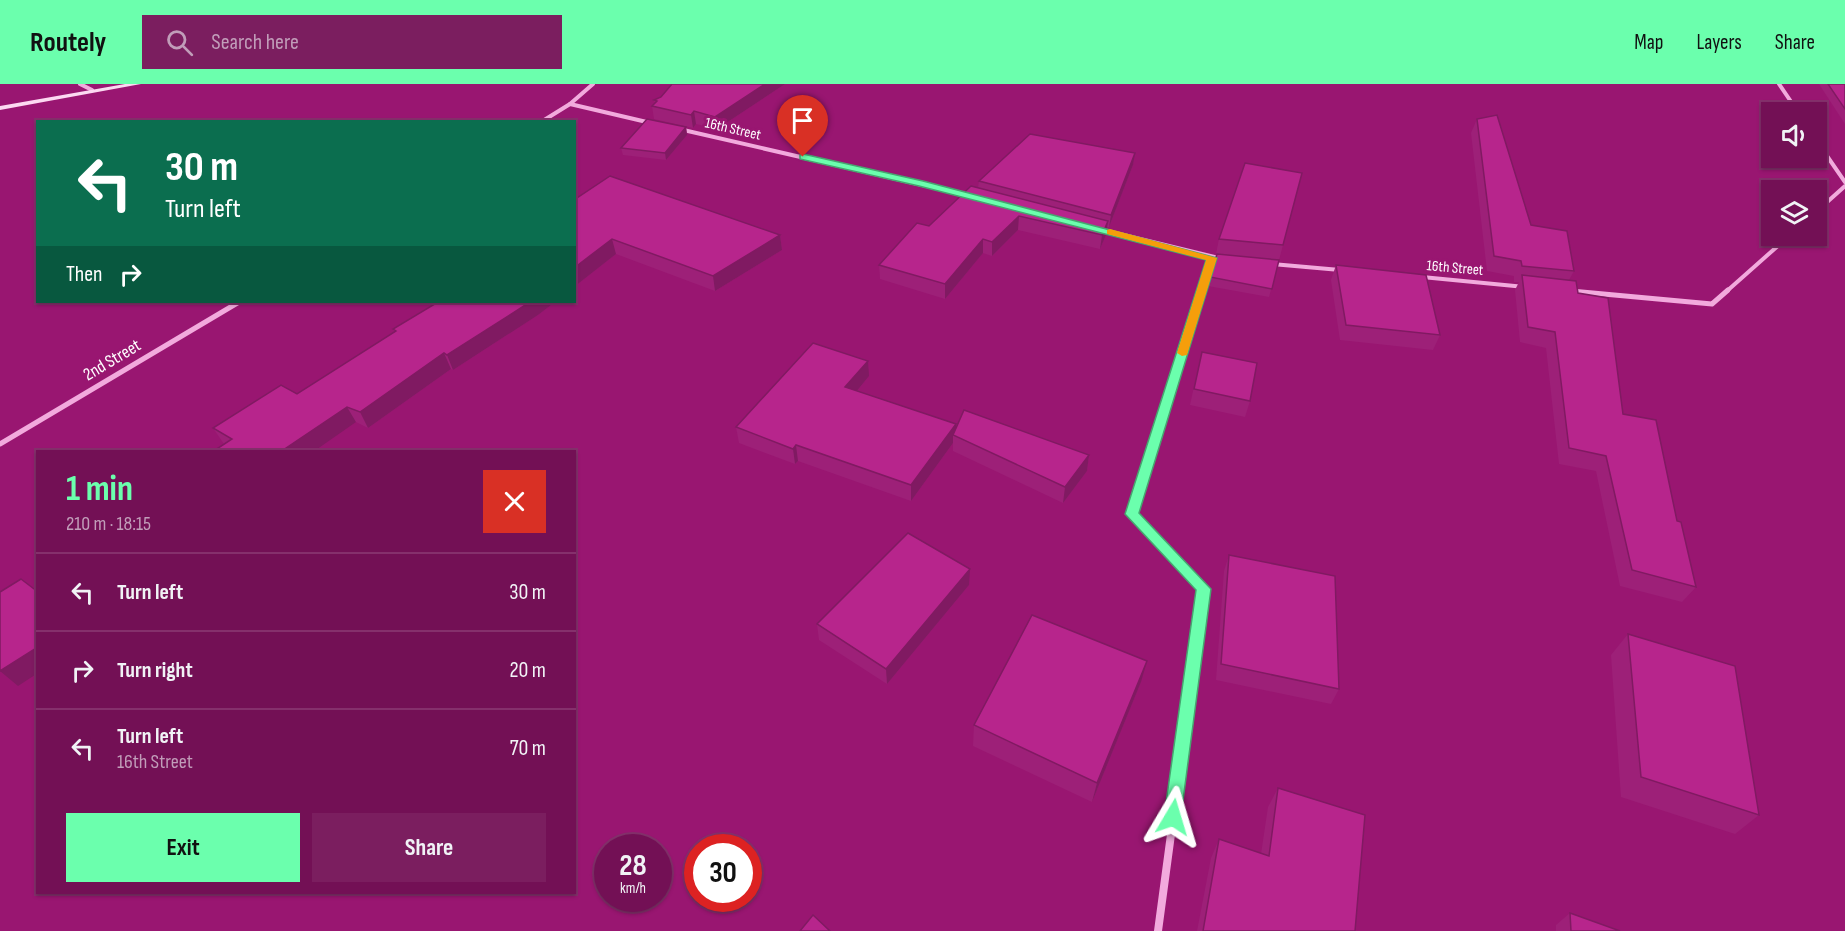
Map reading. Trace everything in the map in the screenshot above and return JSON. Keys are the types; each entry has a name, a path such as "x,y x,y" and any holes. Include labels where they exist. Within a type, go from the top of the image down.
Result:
{"main road":[{"path":"0,108 92,90 137,84"}],"street":[{"path":"80,84 92,90"},
{"path":"544,120 570,104 593,84"},
{"path":"1779,84 1791,102"},
{"path":"570,104 663,125"},
{"name":"16th Street","path":"675,128 976,198"},
{"path":"1827,156 1845,182"},
{"path":"1827,202 1845,186"},
{"path":"1089,226 1212,258 1224,259"},
{"path":"1569,291 1712,304 1778,246"},
{"path":"1158,931 1204,589 1132,514 1212,258"},
{"path":"1260,262 1343,270"},
{"name":"16th Street","path":"1414,276 1533,287"},
{"name":"2nd Street","path":"0,444 237,303"}],"building":[{"path":"672,84 765,84 715,117 694,111 691,115 652,106 657,101 654,100 661,97"},
{"path":"1828,84 1845,84 1845,109"},
{"path":"1497,115 1531,225 1567,231 1574,271 1522,266 1521,261 1494,256 1477,119"},
{"path":"647,119 686,127 665,153 621,148"},
{"path":"1030,134 1135,153 1111,215 979,181"},
{"path":"1245,163 1302,173 1283,245 1219,239"},
{"path":"610,176 780,235 713,276 612,239 576,266 576,199"},
{"path":"971,186 1108,221 1102,235 1019,216 992,242 983,239 945,284 879,265 917,223 929,226"},
{"path":"1217,254 1279,260 1272,289 1210,277"},
{"path":"1336,265 1426,275 1440,335 1346,325"},
{"path":"1522,275 1576,281 1578,293 1608,298 1623,414 1656,420 1677,521 1681,522 1696,587 1632,570 1606,456 1569,448 1555,332 1528,327"},
{"path":"436,303 528,303 447,355 444,353 360,412 347,407 283,450 215,450 232,439 213,428 281,385 297,394 396,331 393,329"},
{"path":"813,343 868,361 845,387 956,424 911,485 796,445 793,449 736,427"},
{"path":"1202,352 1257,363 1250,401 1194,389"},
{"path":"964,410 1089,455 1065,487 953,435"},
{"path":"908,533 970,569 886,669 817,624"},
{"path":"1229,555 1335,576 1339,689 1221,664"},
{"path":"21,579 36,590 36,648 0,671 0,592"},
{"path":"1032,615 1147,661 1097,783 974,725"},
{"path":"1628,634 1735,666 1759,815 1641,777"},
{"path":"1278,788 1365,815 1355,931 1203,931 1219,839 1269,856"},
{"path":"1570,913 1620,931 1571,931"},
{"path":"813,915 830,931 800,931"}],"slow traffic":[{"path":"1110,232 1212,258 1182,353"}],"route":[{"path":"803,157 920,183 1212,258 1132,514 1204,589 1173,817"}]}
